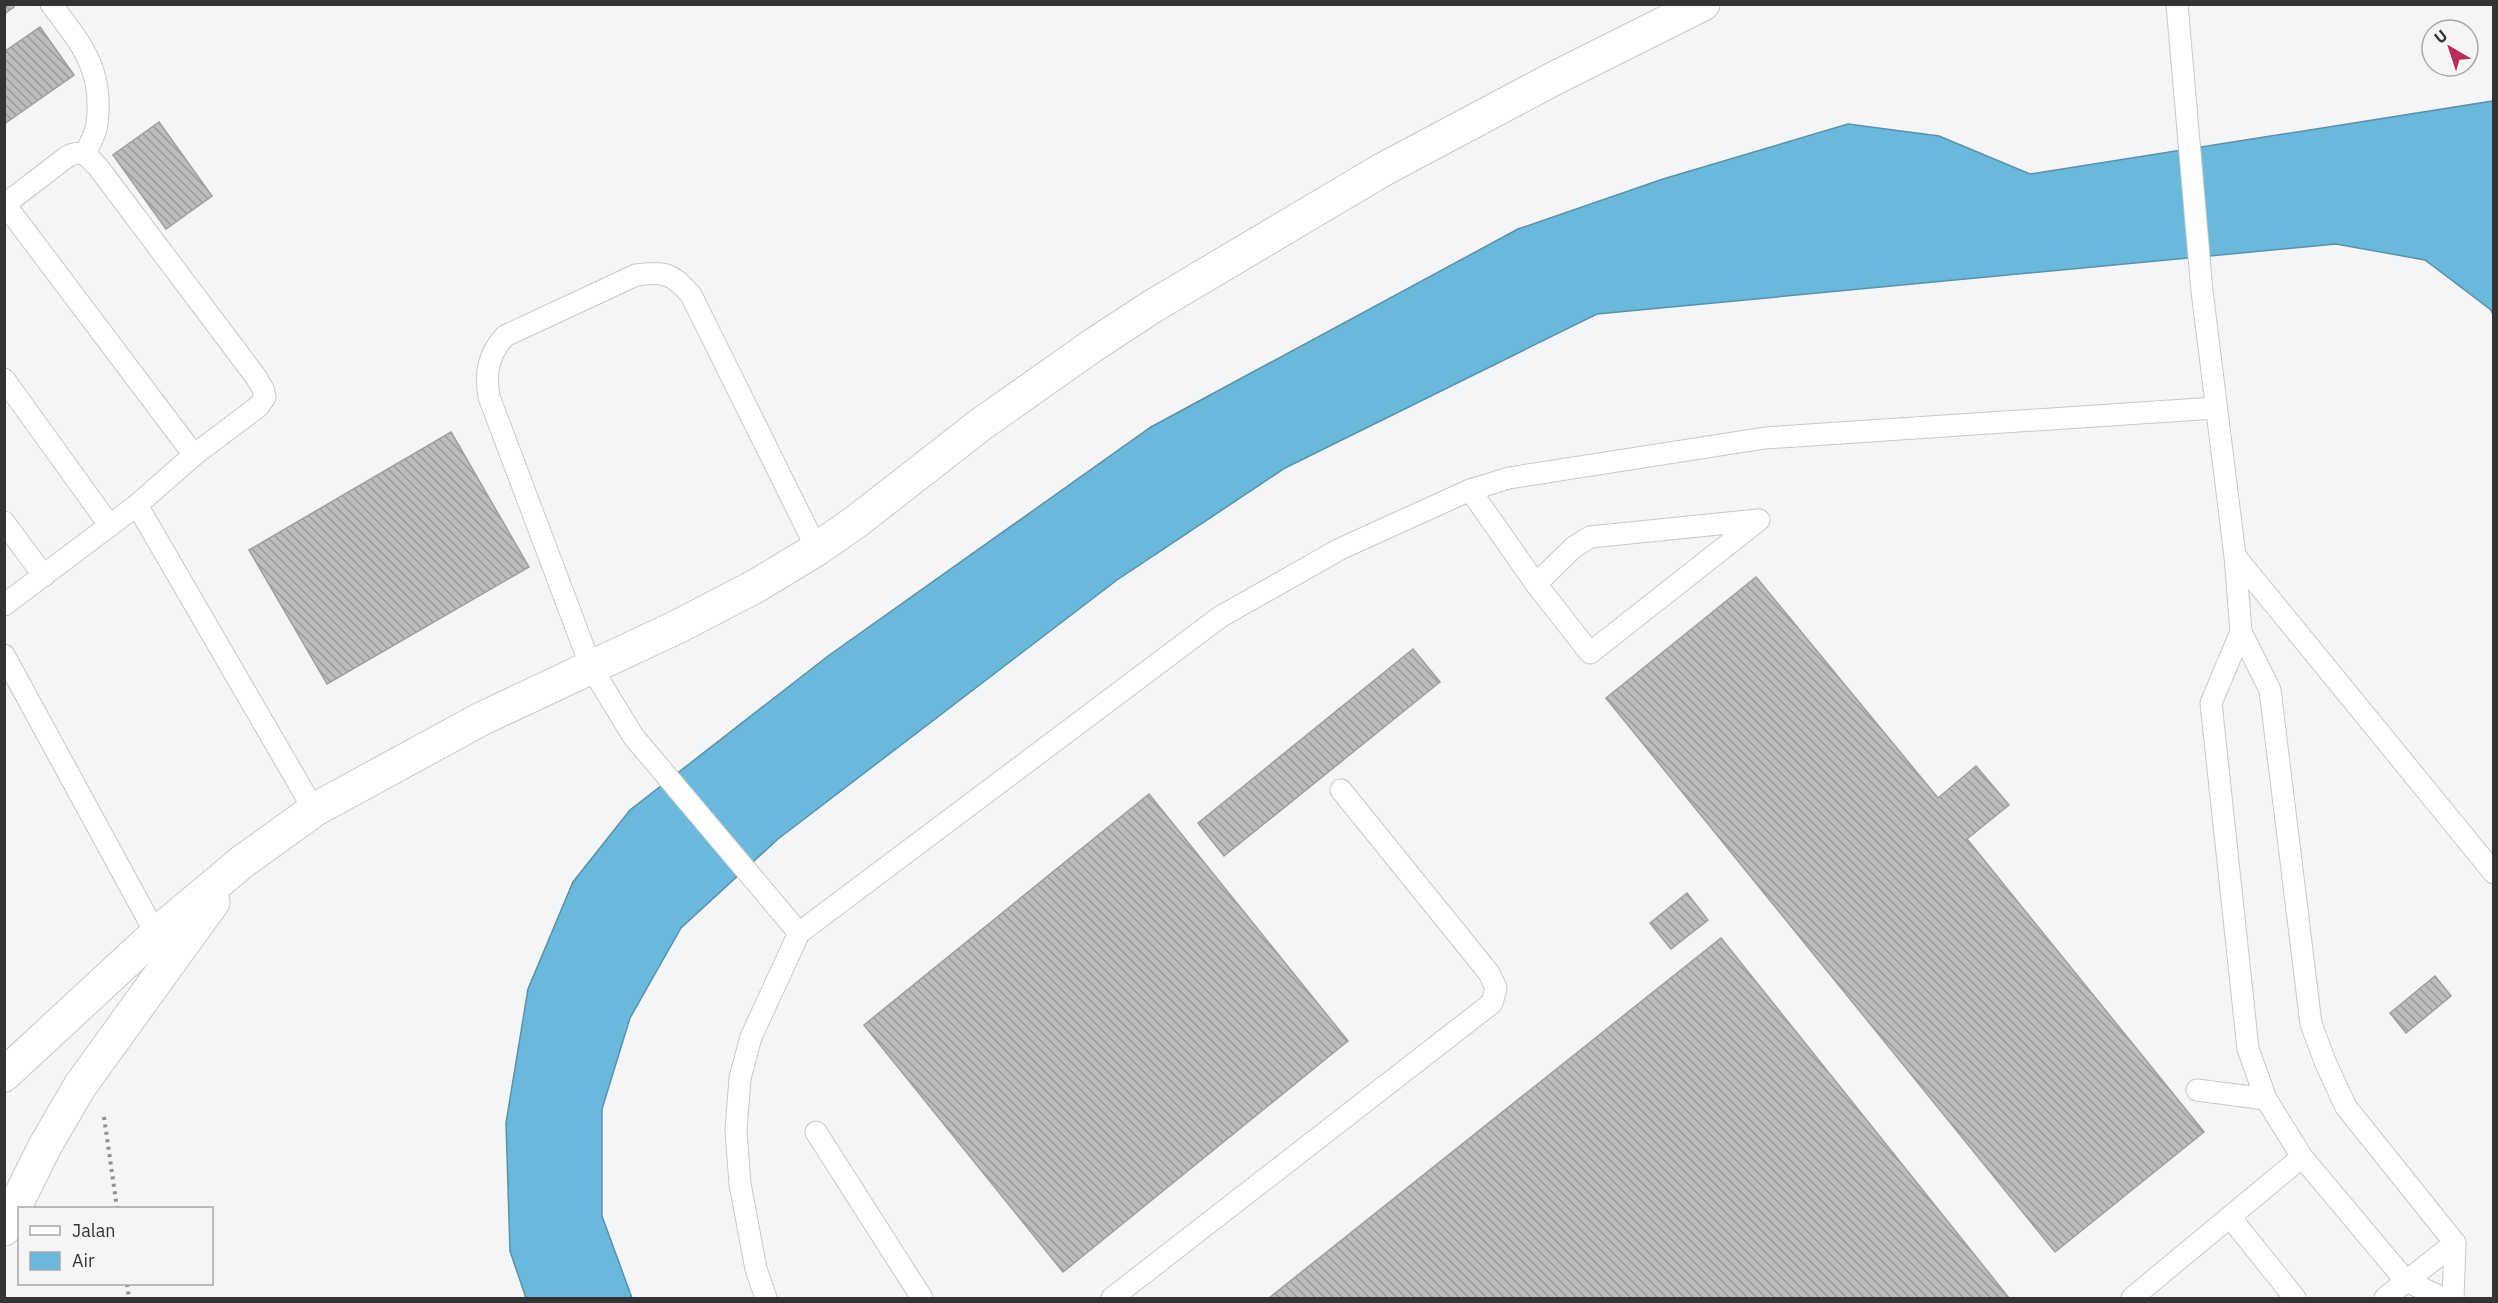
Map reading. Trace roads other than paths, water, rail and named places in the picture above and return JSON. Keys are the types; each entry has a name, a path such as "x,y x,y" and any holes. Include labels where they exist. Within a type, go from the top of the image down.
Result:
{"street":[{"path":"4,1075 156,934 242,862 314,810 481,719 678,626 756,586 817,549 857,521 980,425 1153,306 1382,170 1555,78 1703,4"},
{"path":"4,1229 45,1146 80,1086 242,862"}],"lane":[{"path":"51,4 84,48 94,70 97,126 85,154"},
{"path":"2177,4 2202,291 2235,556 2241,632 2271,690 2312,1024 2326,1064 2346,1107 2455,1243 2453,1299"},
{"path":"4,605 137,505 194,455 259,405 265,397 263,389 98,167 85,154 77,152 68,156 5,204 194,455"},
{"path":"800,933 633,736 591,667 489,397 486,379 495,347 505,336 636,275 654,272 671,276 691,295 817,549"},
{"path":"4,379 110,526"},
{"path":"765,1299 756,1269 740,1184 736,1130 740,1078 751,1037 800,933 1220,617 1340,549 1470,490 1509,478 1765,438 2215,408"},
{"path":"1470,490 1536,584 1590,653 1759,520 1590,537 1574,547 1536,584"},
{"path":"137,505 314,810"},
{"path":"4,522 44,576"},
{"path":"2235,556 2493,873"},
{"path":"2241,632 2211,703 2248,1049 2266,1099 2302,1157 2406,1281 2443,1299"},
{"path":"4,655 156,934"},
{"path":"1112,1299 1492,1003 1496,988 1494,980 1341,790"},
{"path":"2197,1090 2266,1099"},
{"path":"816,1132 922,1299"},
{"path":"2132,1299 2302,1157"},
{"path":"2230,1217 2295,1299"},
{"path":"2385,1299 2455,1243"}],"water":[{"path":"2493,101 2493,315 2491,310 2425,260 2336,244 1597,314 1285,468 1117,580 778,839 681,928 630,1018 602,1109 602,1216 632,1298 526,1298 510,1251 506,1123 528,989 573,882 630,810 828,656 1151,427 1518,229 1663,179 1848,124 1939,136 2030,174"}]}
